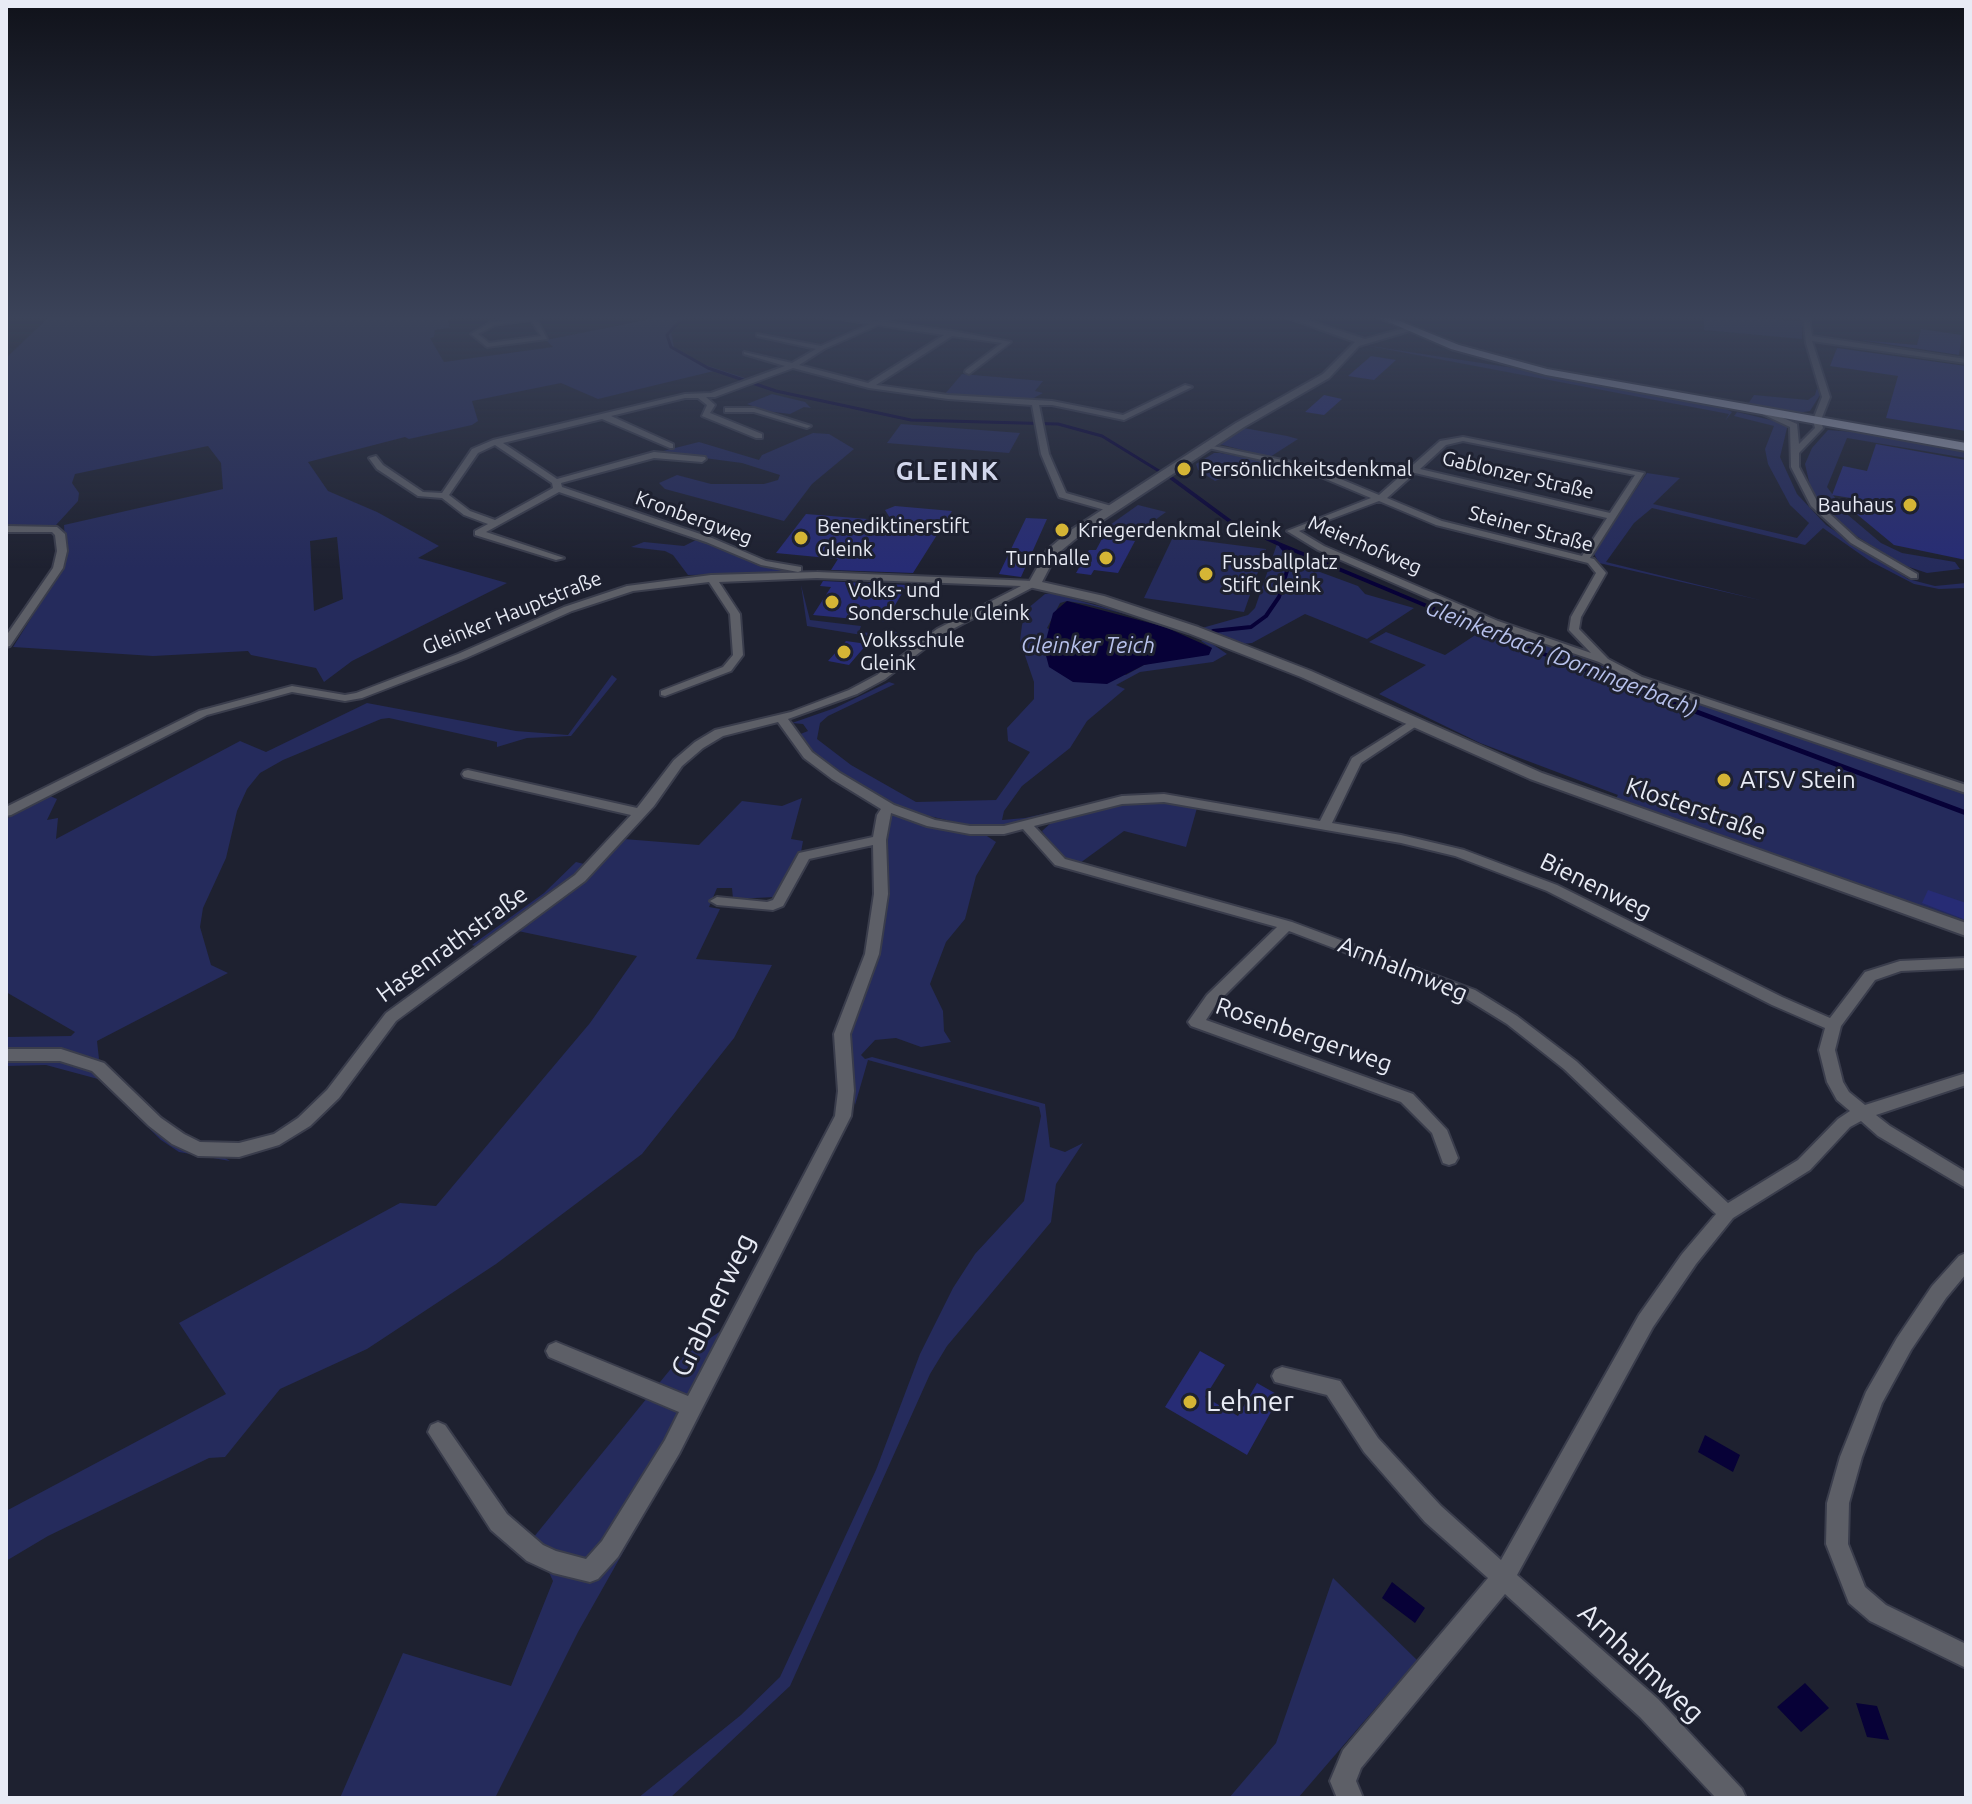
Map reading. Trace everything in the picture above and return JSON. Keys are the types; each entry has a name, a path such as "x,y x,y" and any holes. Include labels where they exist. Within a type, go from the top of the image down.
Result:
{"main road":[{"path":"1705,400 1966,447"}],"street":[{"path":"444,496 475,451 496,442 668,400"},
{"path":"705,400 711,405 705,414 759,436"},
{"path":"994,400 1052,403 1124,418 1161,400"},
{"path":"1034,584 1053,550 1208,447 1286,400"},
{"path":"1794,453 1819,428 1817,420 1825,400"},
{"path":"1035,403 1045,454 1062,495 1112,509"},
{"path":"708,408 754,410 807,426"},
{"path":"1749,408 1787,420 1794,426 1794,453 1799,481 1825,517 1869,551 1914,576"},
{"path":"716,418 728,410"},
{"path":"602,416 670,446"},
{"path":"1796,438 1806,424 1817,420"},
{"name":"Gablonzer Straße","path":"1377,499 1389,494 1443,443 1457,439 1637,471 1640,477 1585,559"},
{"name":"Kronbergweg","path":"496,442 557,486 764,563 817,575"},
{"name":"Steiner Straße","path":"1208,447 1323,472 1377,499 1461,530 1585,559 1599,566 1601,573 1576,617 1577,637"},
{"name":"Kronbergweg","path":"494,523 557,486 654,455 702,459"},
{"path":"373,458 421,494 444,496 467,513 494,523"},
{"name":"Gablonzer Straße","path":"1415,470 1612,516"},
{"name":"Meierhofweg","path":"1377,499 1292,531 1352,562 1554,645 1604,661"},
{"path":"494,523 478,533 559,558"},
{"path":"6,529 54,529 60,534 62,551 58,568 6,644"},
{"name":"Gleinker Hauptstraße","path":"6,812 155,734 222,706 292,689 345,698 358,696 591,600 648,585 711,578 817,575 1034,584"},
{"path":"665,693 727,669 738,655 735,614 711,578"},
{"name":"Hasenrathstraße","path":"6,1055 61,1055 98,1067 155,1122 198,1149 223,1152 267,1144 291,1132 318,1110 391,1017 568,889 640,813 678,763 707,739 781,718 853,692 881,677 941,631 1034,584"},
{"name":"Klosterstraße","path":"1034,584 1099,599 1193,630 1283,665 1561,786 1966,930"},
{"path":"1554,645 1577,637 1604,661 1638,679 1966,789"},
{"path":"781,718 808,755 889,808"},
{"path":"1325,825 1356,761 1414,723"},
{"path":"468,774 640,813"},
{"name":"Bienenweg","path":"889,808 932,823 970,830 1027,826 1102,805 1152,798 1325,825 1438,847 1529,878 1777,1001 1833,1025"},
{"name":"Grabnerweg","path":"438,1432 499,1522 517,1540 553,1562 590,1571 623,1530 693,1408 843,1116 846,1104 842,1034 872,954 881,894 879,840 883,815 889,808"},
{"name":"Arnhalmweg","path":"1027,826 1060,862 1287,925 1470,994 1512,1020 1570,1065 1727,1213"},
{"path":"717,901 768,907 778,903 804,856 879,840"},
{"name":"Rosenbergerweg","path":"1287,925 1212,999 1196,1022 1407,1098 1439,1130 1449,1158"},
{"path":"1966,963 1918,964 1882,970 1860,985 1833,1025 1829,1037 1829,1065 1843,1096 1861,1113 1966,1181"},
{"path":"1350,1798 1343,1781 1352,1759 1503,1578 1646,1321 1689,1259 1727,1213 1804,1165 1844,1123 1861,1113 1966,1079"},
{"path":"1966,1261 1922,1318 1873,1399 1838,1503 1837,1544 1857,1595 1878,1613 1966,1656"},
{"path":"556,1351 693,1408"},
{"name":"Arnhalmweg","path":"1282,1376 1333,1387 1371,1445 1433,1514 1649,1708 1733,1798"}],"shaded area":[{"path":"6,400 476,400 472,401 478,421 472,425 409,439 405,437 308,462 328,491 377,512 439,546 418,558 507,583 352,661 324,682 316,668 251,655 248,651 153,656 13,647 58,575 66,556 64,525 223,489 221,463 208,446 75,474 72,483 79,493 78,501 56,525 6,528","holes":["337,537 343,599 314,611 310,541"]},
{"path":"757,400 798,400 811,408 804,407 790,414 766,411 747,404"},
{"path":"1656,400 1684,400 1766,416 1724,408 1732,412 1725,421 1729,414"},
{"path":"1725,400 1748,404 1751,400 1817,400 1810,411 1797,413"},
{"path":"1737,412 1788,424 1780,457 1797,494 1826,525 1908,579 1935,586 1966,583 1966,588 1939,589 1914,584 1870,561 1823,528 1805,545 1652,508 1634,523 1606,562 1764,601 1599,563 1594,554 1596,548 1647,473 1680,478 1653,504 1797,538 1809,523 1790,505 1768,464 1765,449 1774,426 1734,416"},
{"path":"901,424 1020,433 1009,453 887,443"},
{"path":"1244,428 1298,439 1270,457 1219,444"},
{"path":"1828,430 1866,433 1966,451 1966,458 1847,438 1827,487 1848,515 1881,543 1902,553 1955,562 1960,569 1927,573 1903,565 1853,534 1829,513 1811,490 1805,464 1812,448"},
{"path":"813,433 829,434 854,449 812,484 784,521 665,489 659,483 677,475 711,484 764,484 778,480 780,475 742,463 659,452 699,442 759,460 762,455"},
{"path":"1214,453 1266,461 1215,481 1198,470 1196,464"},
{"path":"1138,505 1166,512 1136,534 1107,527"},
{"name":"Fussballplatz Stift Gleink","path":"1173,537 1266,549 1244,612 1144,598"},
{"path":"698,539 772,567 804,573 688,575 673,555 665,551 631,547 644,542 684,546"},
{"path":"1277,544 1320,572 1358,586 1365,594 1414,608 1367,639 1305,614 1252,643 1242,644 1202,628 1248,615 1255,608"},
{"path":"801,585 810,620 861,626 859,632 885,634 891,628 908,642 904,646 895,645 898,641 807,626"},
{"path":"1052,593 1168,625 1086,604 1060,603 1047,628 1126,675 1144,665 1212,648 1201,641 1205,639 1227,654 1213,662 1140,672 1116,685 1125,689 1087,721 1070,748 1022,786 1004,811 1002,820 1025,818 1127,795 1164,795 1198,802 1158,796 1009,826 981,828 903,810 838,773 801,741 798,735 808,731 803,724 792,723 835,708 889,682 895,684 828,716 820,723 817,739 851,765 916,802 996,800 1030,752 1008,741 1007,728 1034,699 1034,682 1020,641 1022,625 1027,609 1045,594"},
{"name":"ATSV Stein","path":"1492,624 1694,702 1966,793 1966,922 1614,801 1618,795 1480,743 1379,694 1426,665 1369,642 1386,632 1445,655"},
{"path":"612,675 617,679 571,736 527,738 497,747 497,742 389,718 381,719 283,760 260,773 247,789 237,811 226,858 203,908 200,927 211,965 228,973 97,1041 99,1059 142,1099 172,1126 230,1161 179,1152 161,1140 98,1079 46,1065 6,1066 6,1037 71,1036 75,1032 6,992 6,819 50,796 57,799 47,820 58,818 56,839 240,741 266,752 367,703 516,731 568,735"},
{"path":"802,798 791,839 803,841 801,852 776,897 733,899 732,888 717,888 709,907 720,909 696,959 772,965 734,1038 642,1154 496,1264 367,1349 280,1389 225,1457 209,1458 48,1536 6,1561 6,1511 226,1394 179,1323 400,1203 436,1206 590,1023 637,956 518,931 579,883 624,839 699,845 742,801 782,806"},
{"path":"1149,801 1197,808 1186,847 1124,831 1080,863 1060,857 1042,831 1053,821 1115,804"},
{"path":"896,815 984,834 996,842 976,876 965,919 946,942 930,984 943,1011 944,1031 951,1042 921,1047 896,1038 875,1040 861,1055 865,1059 872,1057 1045,1104 1050,1147 1065,1152 1083,1143 1056,1184 1051,1222 947,1346 930,1374 790,1686 670,1798 638,1798 741,1715 780,1677 876,1470 920,1354 953,1288 975,1254 1024,1201 1041,1116 1039,1107 868,1060 855,1105 845,1045 884,927 883,834 889,817"},
{"path":"576,862 588,865 480,948 472,945 544,893"},
{"path":"750,1311 682,1448 578,1632 495,1798 340,1798 403,1653 511,1686 553,1581 533,1538 678,1360"},
{"path":"1333,1578 1417,1660 1298,1798 1229,1798 1276,1743"}],"water":[{"name":"Gleinker Teich","path":"1067,601 1165,627 1212,648 1209,655 1144,665 1107,684 1073,682 1049,667 1044,648 1053,613"},
{"path":"1705,1435 1740,1455 1733,1472 1698,1452"},
{"path":"1392,1582 1425,1608 1415,1623 1382,1598"},
{"path":"1805,1683 1829,1708 1801,1732 1777,1707"},
{"path":"1856,1703 1877,1706 1889,1740 1867,1737"}],"building":[{"path":"1318,400 1341,400 1324,415 1305,412"},
{"path":"1891,400 1966,400 1966,431 1886,418"},
{"name":"Bauhaus","path":"1876,444 1966,460 1966,560 1894,545 1853,511 1857,499 1832,495 1843,466 1867,471"},
{"path":"895,506 952,511 913,573 831,570 838,559 776,553 806,514 892,521 885,510"},
{"name":"Benediktinerstift Gleink","path":"1026,518 1047,519 1021,577 999,574"},
{"name":"Turnhalle","path":"1103,537 1135,541 1118,573 1094,570 1091,575 1076,573 1089,550 1096,550"},
{"name":"Volks- und Sonderschule Gleink","path":"823,581 907,585 885,622 813,615 831,587 820,586"},
{"name":"Volksschule Gleink","path":"846,641 867,644 849,665 828,661"},
{"path":"1928,890 1966,903 1966,920 1922,903"},
{"name":"Lehner","path":"1200,1351 1225,1365 1205,1397 1238,1416 1257,1383 1280,1396 1247,1455 1165,1407"}],"waterway":[{"name":"Gleinkerbach (Dorningerbach)","path":"819,400 911,420 1058,424 1102,436 1159,471"},
{"name":"Gleinkerbach (Dorningerbach)","path":"1170,477 1231,522 1279,544 1520,645 1639,690"},
{"path":"1213,631 1251,627 1266,616 1279,597 1287,571 1287,553 1281,546"},
{"name":"Gleinkerbach (Dorningerbach)","path":"1633,688 1966,813"}],"place":[{"name":"Persönlichkeitsdenkmal","path":"1184,469"},
{"name":"Bauhaus","path":"1910,505"},
{"name":"Kriegerdenkmal Gleink","path":"1062,530"},
{"name":"Benediktinerstift Gleink","path":"801,538"},
{"name":"Turnhalle","path":"1106,558"},
{"name":"Fussballplatz Stift Gleink","path":"1206,574"},
{"name":"Volks- und Sonderschule Gleink","path":"832,602"},
{"name":"Volksschule Gleink","path":"844,652"},
{"name":"ATSV Stein","path":"1724,780"},
{"name":"Lehner","path":"1190,1402"}],"district":[{"name":"GLEINK","path":"948,471"}]}
